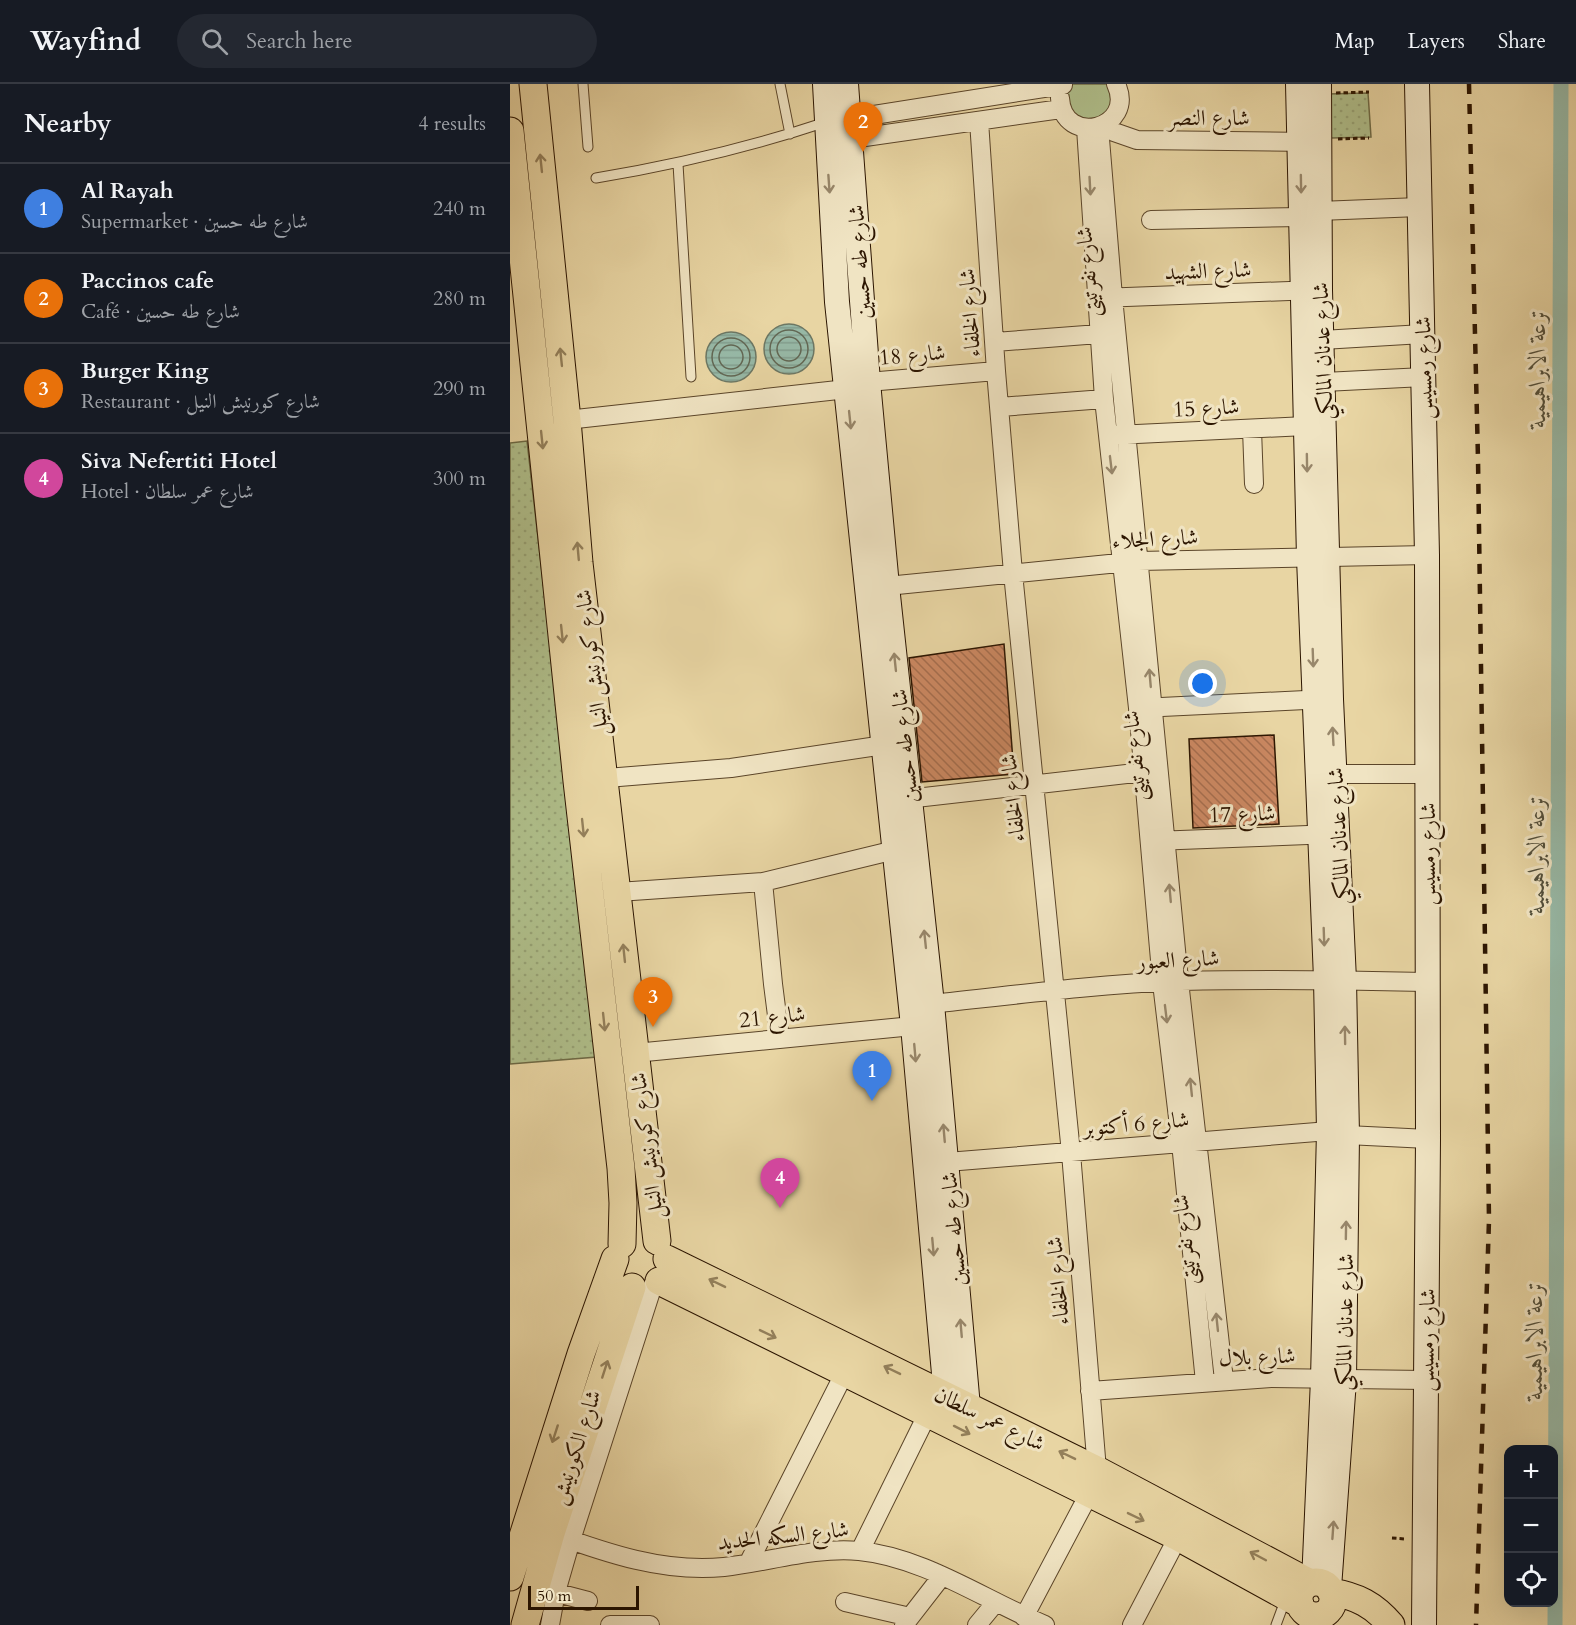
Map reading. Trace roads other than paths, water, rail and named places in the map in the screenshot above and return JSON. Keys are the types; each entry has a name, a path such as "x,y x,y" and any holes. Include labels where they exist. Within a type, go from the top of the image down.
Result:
{"main road":[{"name":"شارع كورنيش النيل","path":"532,84 567,420 579,563 635,1053 654,1270 561,1537 534,1624"},
{"name":"شارع طه حسين","path":"825,84 837,131"},
{"name":"شارع طه حسين","path":"846,84 837,131 837,302 857,386 886,586 900,800 932,1004 947,1162 950,1392"},
{"name":"شارع رمسيس","path":"1417,84 1427,555 1428,774 1424,1625"},
{"name":"شارع عدنان المالكي","path":"1312,87 1313,141 1310,214 1312,290 1306,426 1318,558 1335,980 1338,1133 1333,1379 1315,1598"},
{"name":"شارع كورنيش النيل","path":"510,131 623,1203 618,1251 574,1376 510,1577"},
{"name":"شارع عدنان المالكي","path":"1312,290 1322,340 1324,382 1318,558"},
{"name":"شارع طه حسين","path":"857,386 884,745 900,800 895,850 950,1392"},
{"path":"639,1236 651,1238 654,1270 621,1279 617,1273 618,1251 627,1240 639,1236"},
{"name":"شارع عمر سلطان","path":"654,1270 950,1392 1178,1537 1315,1598"},
{"name":"شارع عمر سلطان","path":"654,1270 845,1372 950,1392 1093,1482 1315,1598"},
{"path":"1315,1598 1348,1595 1366,1603 1384,1616 1391,1625"}],"street":[{"path":"1096,127 1115,115 1119,94 1116,84"},
{"path":"1063,85 1061,109 979,121 837,131 1063,85"},
{"name":"شارع النصر","path":"1061,109 1071,122 1143,141 1313,141"},
{"name":"شارع الخلفاء","path":"979,121 996,371 1013,573 1071,1153 1090,1391 1093,1482"},
{"name":"شارع نفرتيتى","path":"1096,127 1105,297 1170,982 1189,1143 1224,1380"},
{"path":"1151,219 1310,214 1419,207"},
{"name":"شارع الشهيد","path":"1105,297 1312,290"},
{"name":"شارع نفرتيتى","path":"1105,297 1099,334 1104,399 1117,435"},
{"path":"995,342 1099,334"},
{"path":"1322,340 1423,334"},
{"name":"شارع 18","path":"567,420 996,371"},
{"path":"1324,382 1424,377"},
{"path":"1000,407 1104,399"},
{"name":"شارع 15","path":"1117,435 1306,426"},
{"path":"1252,429 1254,484"},
{"name":"شارع الجلاء","path":"886,586 1131,562 1427,555"},
{"path":"1145,708 1323,700"},
{"name":"شارع نفرتيتى","path":"1145,708 1144,772 1157,841"},
{"path":"577,780 731,768 884,745"},
{"path":"900,800 1144,772"},
{"path":"1326,774 1428,774"},
{"name":"شارع 17","path":"1157,841 1329,834"},
{"path":"618,892 763,882 895,850"},
{"path":"763,882 772,984 780,1039"},
{"name":"شارع العبور","path":"932,1004 1170,982 1335,980 1426,982"},
{"name":"شارع 21","path":"635,1053 913,1026"},
{"name":"شارع 6 أكتوبر","path":"947,1162 1338,1133 1428,1139"},
{"name":"شارع نفرتيتى","path":"1189,1143 1205,1382"},
{"path":"749,1562 845,1372"},
{"name":"شارع بلال","path":"1090,1391 1271,1378 1425,1380"},
{"path":"860,1551 950,1392"},
{"path":"1024,1617 1093,1482"},
{"name":"شارع السكه الحديد","path":"561,1537 634,1560 663,1565 724,1567 831,1551 860,1551 909,1563 942,1576 1043,1625"},
{"path":"1132,1625 1178,1537"},
{"path":"845,1602 907,1621 942,1576"},
{"path":"546,1590 588,1601"},
{"path":"977,1625 996,1602"},
{"path":"609,1625 644,1625"}],"lane":[{"path":"584,84 588,147"},
{"path":"780,84 790,134"},
{"path":"596,178 678,164 790,134 837,131"},
{"path":"678,164 691,377"},
{"path":"1276,1625 1315,1598"}],"water":[{"path":"784,324 794,324 807,331 814,344 814,354 807,367 794,374 784,374 775,370 768,363 764,354 764,344 768,335 775,328"},
{"path":"726,332 736,332 749,339 756,352 756,362 749,375 736,382 726,382 717,378 710,371 706,362 706,352 710,343 717,336"}],"waterway":[{"name":"ترعة الابراهيمية","path":"1555,1625 1561,84"}],"railway":[{"path":"1469,84 1478,459 1489,1220 1476,1625"}],"place":[{"name":"Paccinos cafe","path":"863,152"},
{"name":"Burger King","path":"653,1027"},
{"name":"Al Rayah","path":"872,1101"},
{"name":"Siva Nefertiti Hotel","path":"780,1208"}]}
